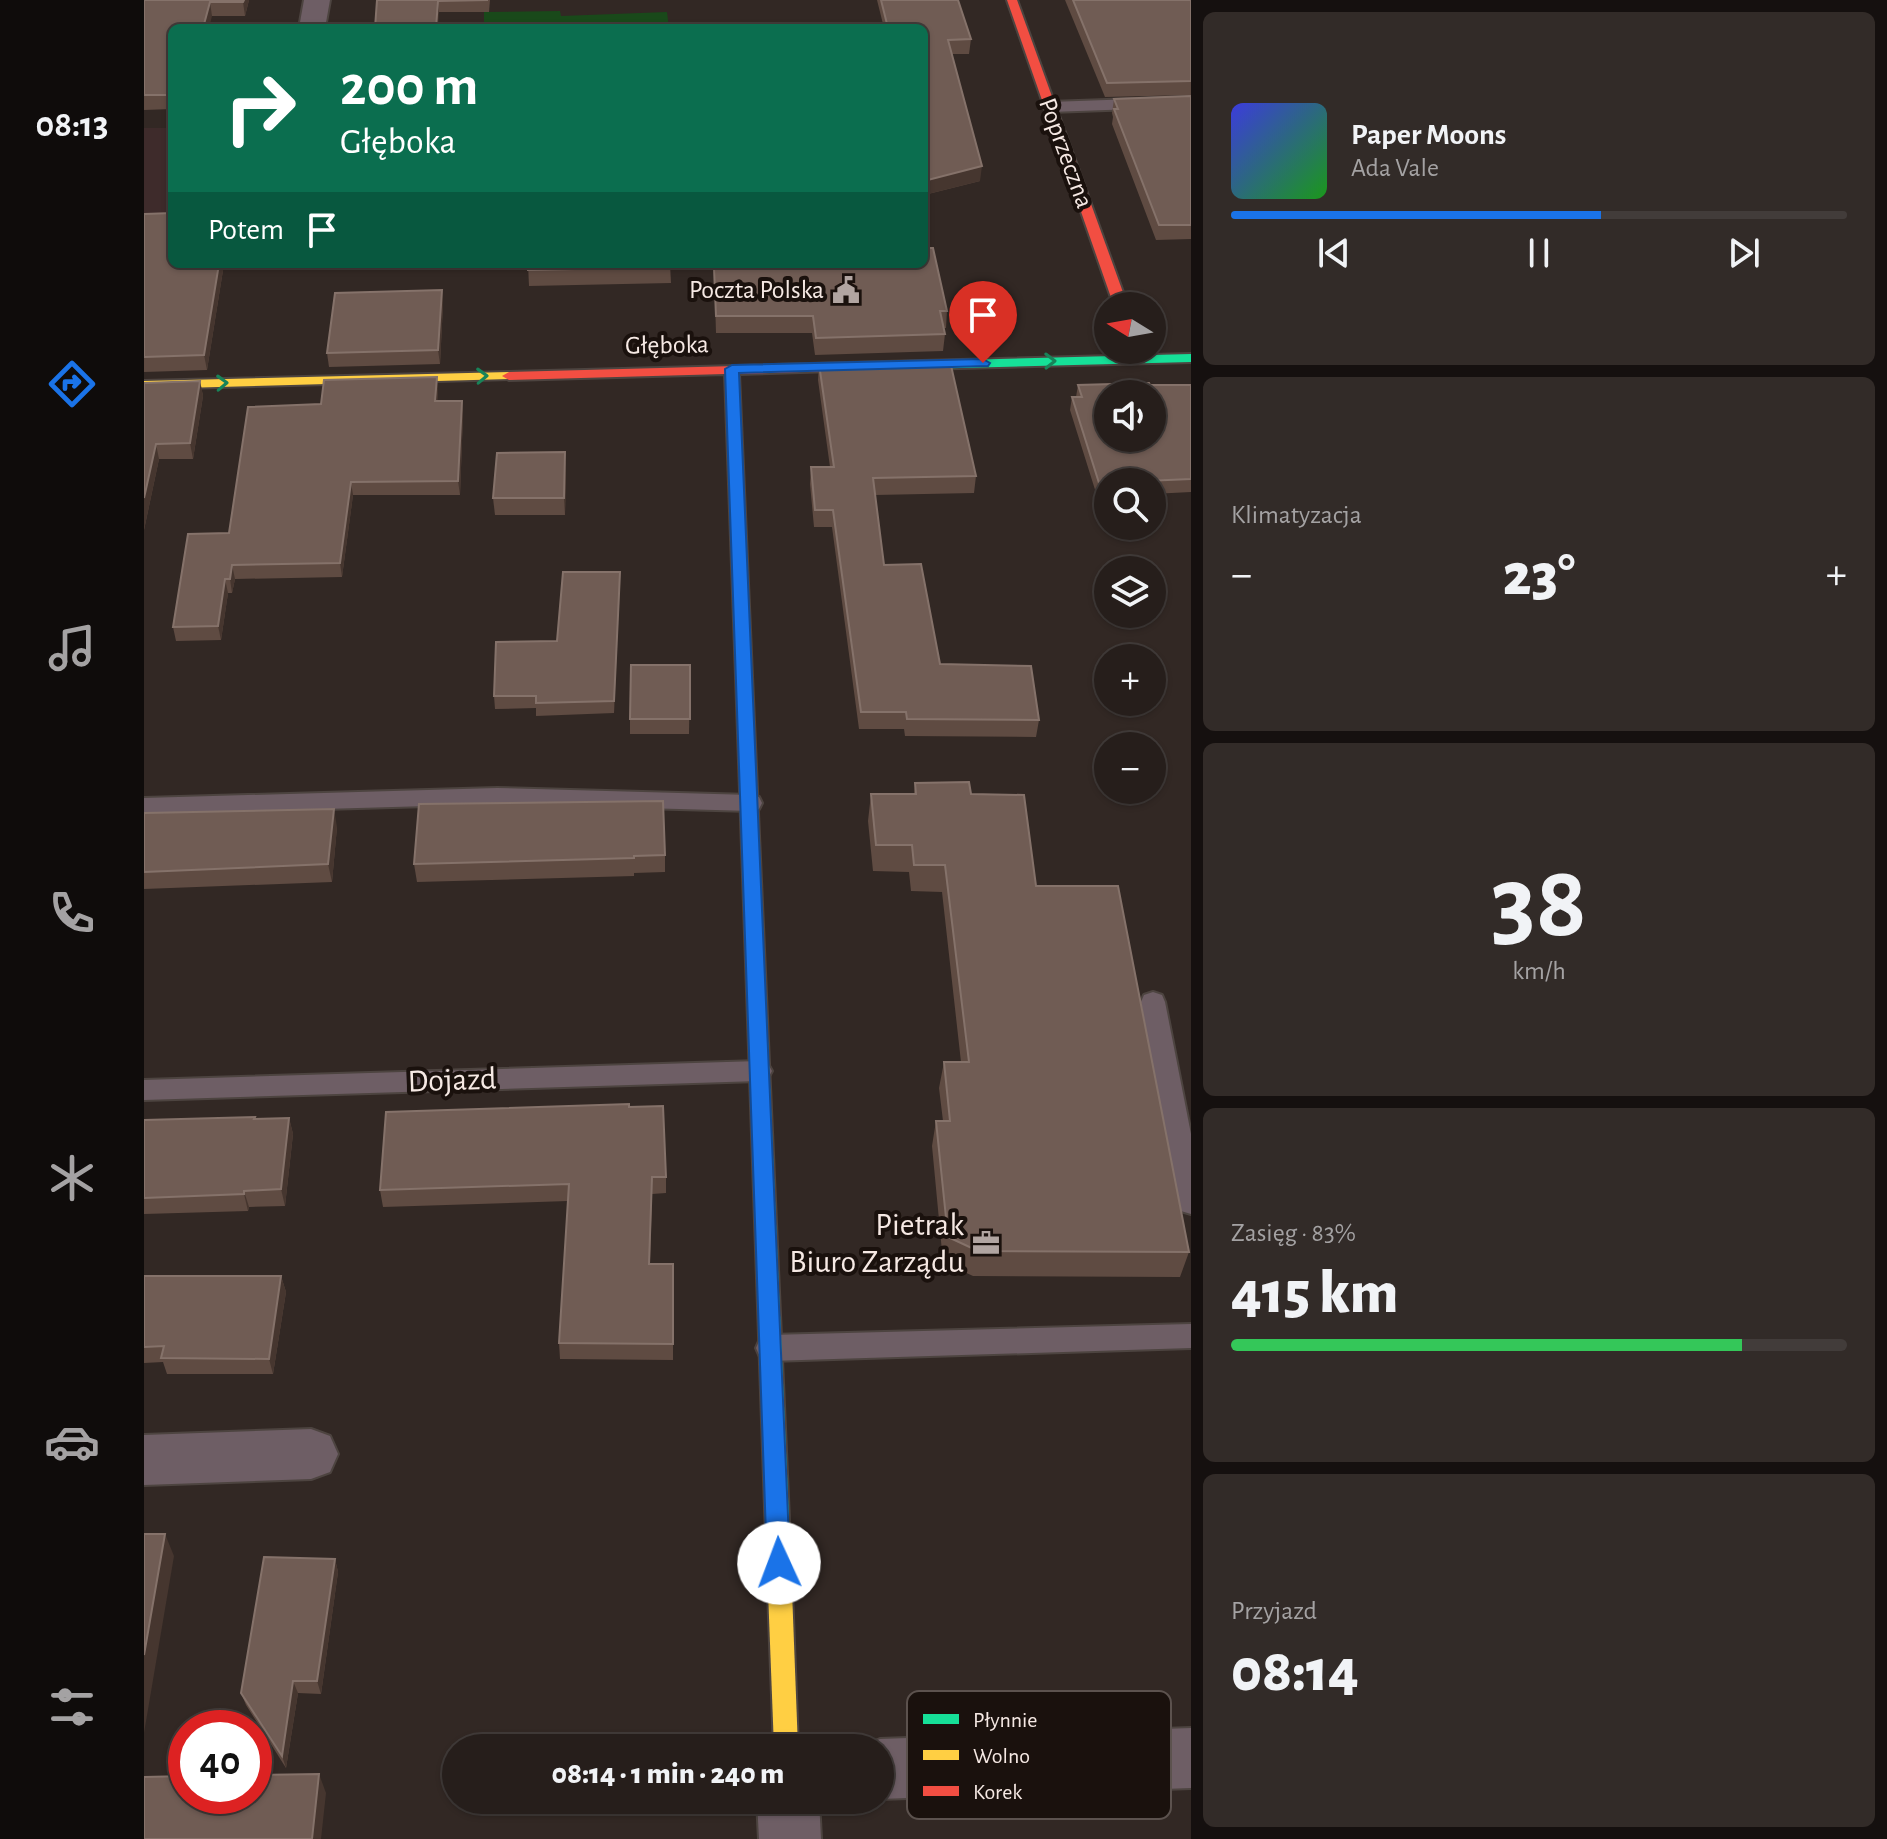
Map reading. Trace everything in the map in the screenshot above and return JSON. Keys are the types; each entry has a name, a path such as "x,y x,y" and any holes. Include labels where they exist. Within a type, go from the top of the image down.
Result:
{"street":[{"path":"313,24 317,0"},
{"name":"Poprzeczna","path":"1012,0 1116,292"},
{"name":"Głęboka","path":"144,385 1094,356"},
{"name":"Głęboka","path":"1166,356 1191,358"},
{"path":"732,369 785,1734"},
{"path":"144,1460 311,1454"},
{"path":"1171,1759 1191,1758"},
{"path":"789,1814 790,1839"}],"lane":[{"path":"1050,107 1191,102"},
{"path":"144,806 497,796 751,803"},
{"path":"1153,1002 1188,1170 1191,1203"},
{"name":"Dojazd","path":"144,1090 759,1071"},
{"path":"770,1348 1191,1336"}],"shaded area":[{"path":"144,128 168,128 168,228 144,228"}],"green space":[{"path":"560,11 561,16 667,12 668,24 484,24 484,12"}],"building":[{"path":"144,0 244,0 210,2 204,24 168,24 168,95 144,95"},
{"path":"377,0 488,0 438,1 436,24 375,24"},
{"path":"881,0 958,0 971,39 948,40 982,166 928,180 928,24 887,24"},
{"path":"1073,0 1191,0 1191,81 1107,83"},
{"path":"1191,96 1191,225 1159,225 1114,109 1118,109 1114,99"},
{"path":"168,213 168,268 218,268 204,355 144,357 144,214"},
{"path":"928,248 933,248 947,311 940,311 945,334 816,338 813,316 716,316 714,268 928,268"},
{"path":"528,268 623,268 528,270"},
{"path":"442,290 438,350 327,353 335,293"},
{"path":"950,361 976,476 873,478 884,565 921,564 940,664 1031,666 1039,720 907,719 906,712 861,712 833,510 815,510 811,467 834,467 819,364"},
{"path":"437,377 435,401 462,401 458,481 351,482 340,563 232,565 230,579 225,579 218,626 173,627 188,534 229,533 248,407 321,404 324,380"},
{"path":"200,381 190,443 156,444 144,498 144,383"},
{"path":"1078,385 1094,385 1094,452 1166,452 1166,385 1191,385 1191,479 1166,480 1166,468 1094,468 1072,397 1082,397"},
{"path":"565,452 564,498 493,498 497,453"},
{"path":"563,572 620,572 614,701 536,703 536,696 494,696 496,642 557,641"},
{"path":"631,665 690,665 690,719 630,719"},
{"path":"969,782 971,794 1024,795 1036,886 1118,886 1189,1252 978,1251 948,1237 936,1121 950,1121 944,1062 969,1062 945,865 914,865 912,845 876,845 871,794 916,794 915,783"},
{"path":"663,801 665,855 414,864 419,804"},
{"path":"334,809 328,864 144,872 144,813"},
{"path":"629,1104 629,1107 663,1106 666,1177 652,1177 649,1264 673,1264 673,1344 559,1343 569,1184 380,1190 386,1112"},
{"path":"289,1118 281,1189 244,1191 244,1194 144,1198 144,1120"},
{"path":"144,1276 281,1276 269,1359 161,1358 164,1346 144,1347"},
{"path":"144,1534 165,1534 144,1655"},
{"path":"264,1557 335,1559 317,1681 293,1681 282,1756 272,1741 272,1710 252,1710 241,1693"},
{"path":"319,1774 312,1839 144,1839 144,1777 168,1776 168,1814 272,1814 272,1775"}],"traffic: fast":[{"path":"921,365 1191,358"},
{"path":"744,676 779,1565"}],"traffic: slow":[{"path":"144,385 509,376"},
{"path":"779,1565 785,1734"}],"traffic: jam":[{"path":"1012,0 1116,292"},
{"path":"509,376 921,365"},
{"path":"732,369 744,676"}],"place":[{"name":"Poczta Polska","path":"846,290"},
{"name":"Pietrak Biuro Zarządu","path":"986,1243"}],"route":[{"path":"779,1563 732,369 983,363"}]}
